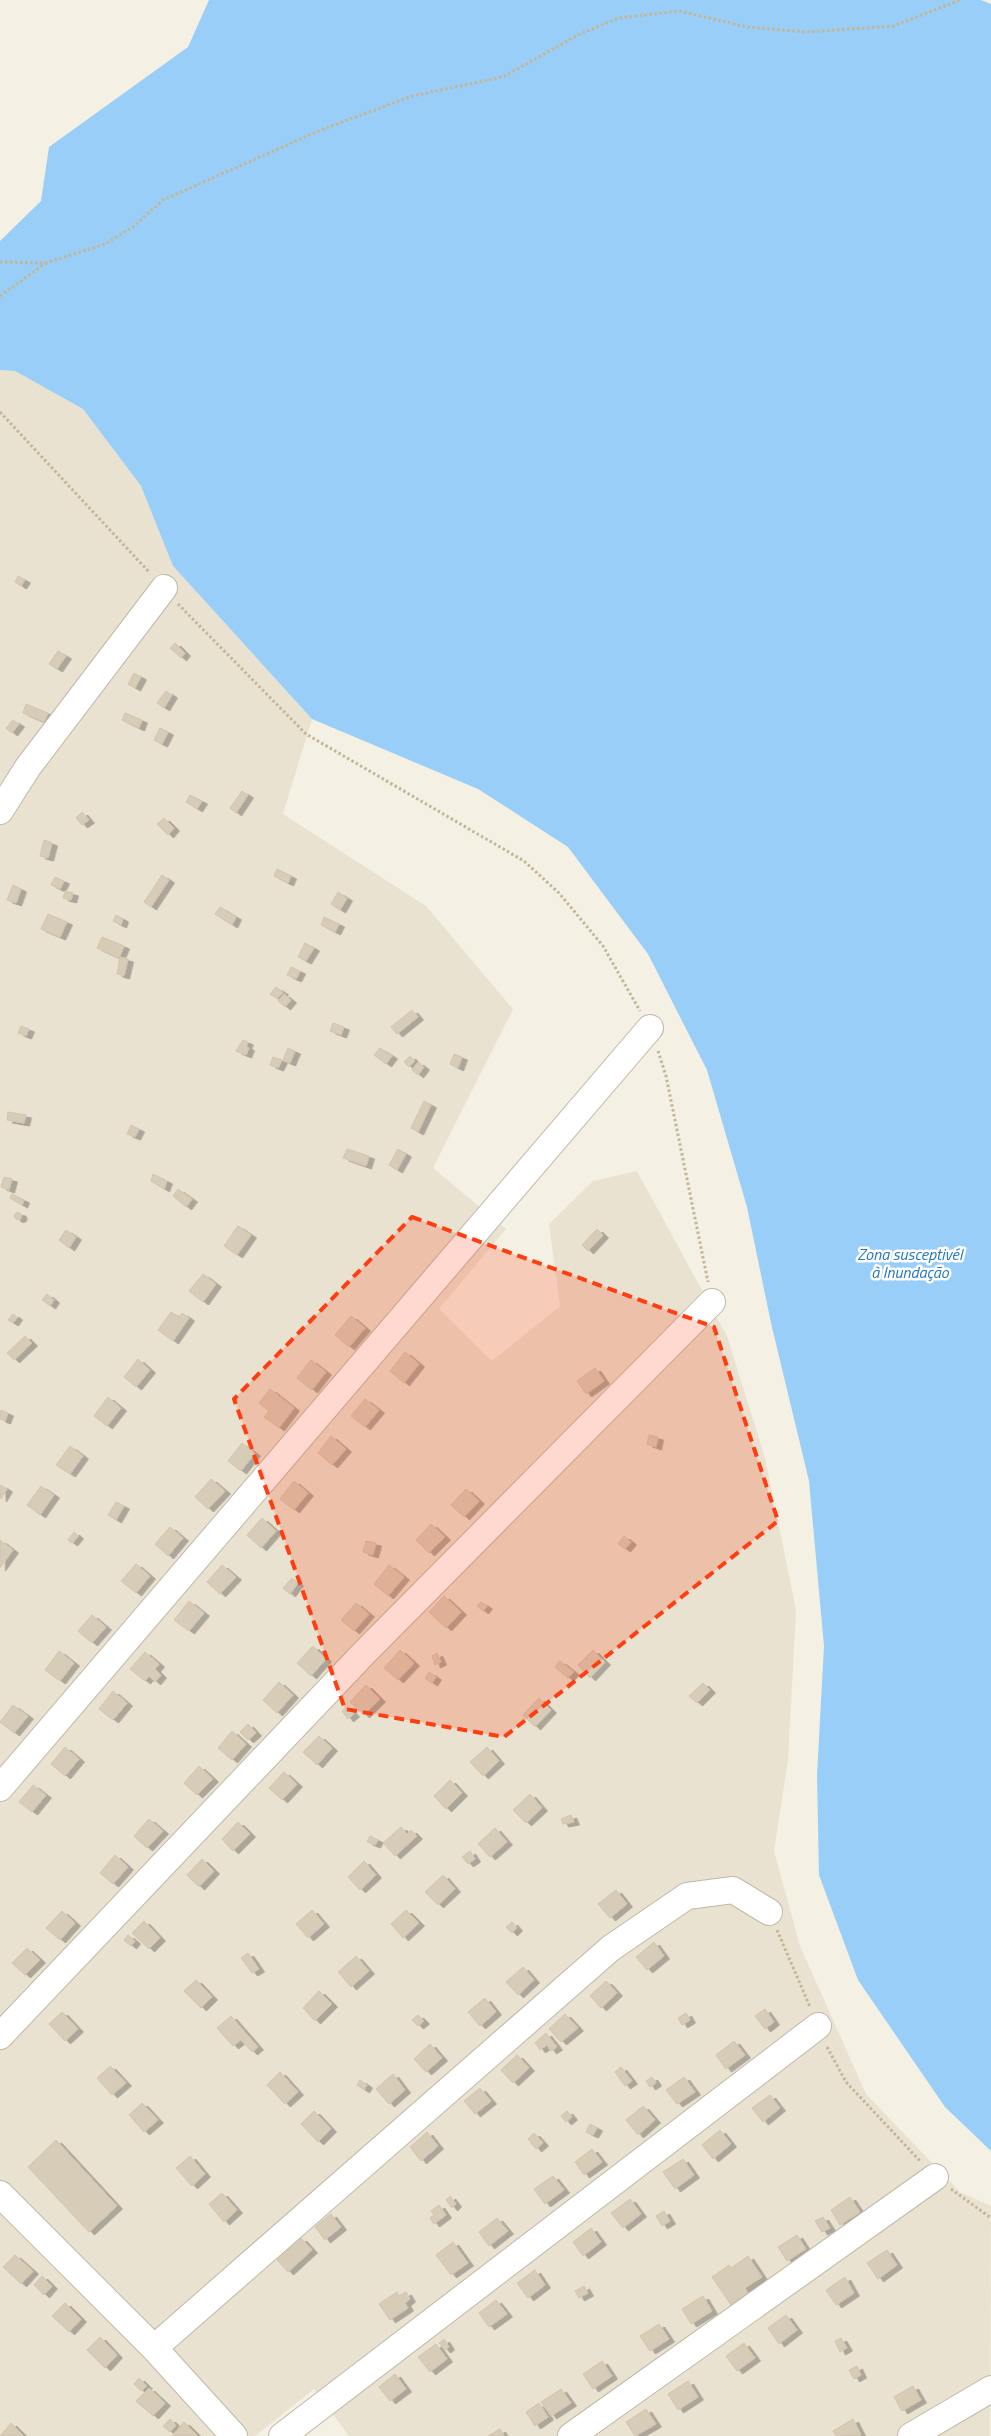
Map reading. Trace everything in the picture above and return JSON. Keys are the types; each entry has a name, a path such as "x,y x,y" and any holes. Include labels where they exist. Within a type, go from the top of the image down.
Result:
{"lane":[{"path":"0,812 28,767 164,588"},
{"path":"0,1788 650,1028"},
{"path":"0,2036 366,1652 712,1302"},
{"path":"154,2348 611,1948 687,1896 733,1890 769,1912"},
{"path":"282,2436 818,2026"},
{"path":"583,2432 935,2177"},
{"path":"0,2194 154,2348 234,2436"},
{"path":"912,2436 991,2388"}],"path":[{"path":"0,296 46,263 104,244 133,227 163,200 321,130 412,96 503,77 580,34 618,18 680,11 747,27 806,32 894,26 960,0"},
{"path":"0,262 46,263"},
{"path":"0,412 164,588 306,734 524,862 559,893 603,946 650,1028 666,1076 712,1302"},
{"path":"769,1912 830,2056 846,2082 935,2177 991,2218"}],"highlighted area":[{"path":"412,1217 714,1327 778,1521 504,1737 345,1709 234,1399"}],"shaded area":[{"path":"0,370 15,371 83,409 141,486 173,566 312,719 283,814 426,906 513,1009 433,1168 506,1229 439,1309 492,1361 560,1306 549,1224 593,1181 637,1171 727,1336 765,1458 796,1610 788,1760 774,1851 800,1946 866,2094 960,2192 991,2206 990,2436 349,2436 314,2389 255,2436 0,2436"}],"water":[{"name":"Zona susceptivél à Inundação","path":"209,0 981,0 991,4 991,2151 945,2107 858,1980 819,1875 817,1775 824,1646 809,1481 771,1323 747,1207 707,1070 648,954 568,847 478,789 312,719 173,566 141,486 83,409 15,371 0,370 0,241 41,201 49,147 188,47"}],"building":[{"path":"18,576 25,580 21,586 15,582"},
{"path":"175,643 185,653 181,658 170,648"},
{"path":"58,651 66,656 57,669 49,664"},
{"path":"134,673 141,677 135,688 128,684"},
{"path":"166,691 172,695 164,708 157,703"},
{"path":"26,704 48,713 44,722 23,713"},
{"path":"125,713 142,720 139,728 122,720"},
{"path":"13,720 19,724 12,733 6,728"},
{"path":"160,728 168,732 162,744 154,740"},
{"path":"242,791 248,795 236,813 230,808"},
{"path":"190,795 202,801 197,809 186,802"},
{"path":"82,812 89,820 82,825 76,818"},
{"path":"164,818 174,828 168,835 157,824"},
{"path":"44,840 52,843 48,858 40,856"},
{"path":"277,869 291,876 288,883 274,876"},
{"path":"162,875 169,880 151,907 144,902"},
{"path":"55,877 64,881 60,889 51,885"},
{"path":"13,885 21,889 16,903 7,900"},
{"path":"65,891 73,893 71,900 63,898"},
{"path":"338,892 347,898 340,910 331,904"},
{"path":"220,907 236,917 232,925 215,914"},
{"path":"48,914 67,922 60,937 41,929"},
{"path":"116,915 123,919 121,925 113,921"},
{"path":"324,917 339,924 335,932 321,925"},
{"path":"102,937 124,946 119,958 97,948"},
{"path":"305,943 314,948 306,961 298,957"},
{"path":"120,957 128,959 124,976 117,974"},
{"path":"291,967 300,971 296,979 287,975"},
{"path":"276,987 283,992 277,999 270,994"},
{"path":"284,994 291,1000 285,1007 278,1001"},
{"path":"412,1010 418,1017 397,1034 391,1027"},
{"path":"333,1023 344,1027 341,1035 330,1031"},
{"path":"21,1026 29,1029 26,1036 18,1033"},
{"path":"243,1040 248,1042 246,1046 249,1048 246,1055 236,1051"},
{"path":"288,1048 295,1051 290,1063 283,1060"},
{"path":"380,1048 392,1056 386,1064 374,1055"},
{"path":"454,1054 462,1057 458,1068 450,1064"},
{"path":"410,1056 415,1061 409,1067 404,1062"},
{"path":"273,1057 282,1060 278,1068 270,1065"},
{"path":"418,1062 424,1067 418,1075 412,1070"},
{"path":"424,1101 431,1105 418,1132 411,1128"},
{"path":"8,1112 26,1115 24,1123 7,1120"},
{"path":"131,1125 139,1129 135,1137 127,1134"},
{"path":"347,1149 369,1156 366,1166 343,1158"},
{"path":"398,1149 406,1154 397,1170 389,1165"},
{"path":"153,1174 167,1181 164,1189 151,1181"},
{"path":"4,1177 12,1179 9,1190 1,1187"},
{"path":"178,1189 192,1199 186,1207 173,1196"},
{"path":"12,1194 24,1200 22,1205 10,1198"},
{"path":"18,1212 22,1216 18,1220 14,1216"},
{"path":"238,1226 251,1235 237,1255 224,1246"},
{"path":"597,1229 603,1235 588,1251 582,1245"},
{"path":"66,1230 76,1237 69,1248 59,1240"},
{"path":"203,1274 216,1284 203,1302 189,1291"},
{"path":"47,1294 54,1300 50,1306 42,1300"},
{"path":"171,1312 179,1317 182,1313 189,1318 173,1341 158,1330"},
{"path":"13,1314 17,1317 13,1323 8,1320"},
{"path":"351,1316 365,1328 349,1347 335,1335"},
{"path":"25,1336 32,1343 14,1360 7,1353"},
{"path":"405,1352 419,1364 404,1383 390,1371"},
{"path":"138,1359 150,1370 136,1387 124,1377"},
{"path":"311,1360 326,1372 312,1390 297,1378"},
{"path":"595,1368 604,1381 586,1394 577,1381"},
{"path":"270,1389 294,1408 279,1428 264,1417 269,1411 259,1403"},
{"path":"108,1397 121,1408 107,1426 94,1416"},
{"path":"365,1399 379,1410 365,1427 351,1416"},
{"path":"1,1410 8,1413 5,1421 0,1419"},
{"path":"649,1435 658,1437 656,1447 647,1444"},
{"path":"331,1436 346,1449 332,1465 318,1453"},
{"path":"242,1443 255,1453 241,1471 228,1461"},
{"path":"70,1446 83,1456 70,1474 56,1465"},
{"path":"211,1479 225,1491 208,1509 195,1497"},
{"path":"294,1481 308,1493 294,1510 280,1499"},
{"path":"1,1485 7,1489 1,1499 0,1487"},
{"path":"41,1486 54,1495 40,1515 27,1505"},
{"path":"466,1489 479,1501 464,1517 451,1505"},
{"path":"116,1502 124,1506 116,1520 108,1515"},
{"path":"262,1518 276,1531 261,1548 247,1535"},
{"path":"431,1524 445,1537 429,1553 416,1540"},
{"path":"170,1527 183,1538 168,1556 155,1544"},
{"path":"74,1532 78,1536 72,1543 68,1540"},
{"path":"624,1536 631,1542 625,1549 618,1544"},
{"path":"0,1540 13,1550 0,1568"},
{"path":"366,1541 376,1543 373,1555 363,1552"},
{"path":"136,1564 150,1576 136,1593 121,1581"},
{"path":"222,1565 236,1577 220,1594 207,1582"},
{"path":"389,1565 404,1577 388,1596 374,1584"},
{"path":"292,1578 298,1583 290,1594 283,1588"},
{"path":"444,1596 461,1612 446,1628 429,1612"},
{"path":"189,1601 204,1613 189,1631 174,1620"},
{"path":"481,1602 487,1606 483,1611 477,1606"},
{"path":"356,1603 369,1614 354,1631 341,1620"},
{"path":"92,1615 106,1627 92,1643 78,1631"},
{"path":"313,1646 326,1659 311,1676 297,1663"},
{"path":"400,1650 414,1663 398,1680 384,1668"},
{"path":"593,1650 605,1662 590,1678 578,1665"},
{"path":"59,1651 74,1663 60,1681 45,1670"},
{"path":"145,1652 159,1664 155,1669 161,1675 155,1682 149,1676 145,1681 130,1669"},
{"path":"437,1653 441,1662 435,1665 432,1656"},
{"path":"560,1661 574,1672 568,1678 555,1667"},
{"path":"429,1672 436,1677 432,1683 425,1678"},
{"path":"279,1682 293,1695 277,1713 263,1700"},
{"path":"703,1683 710,1690 697,1703 689,1696"},
{"path":"366,1685 380,1699 364,1715 350,1702"},
{"path":"113,1691 127,1703 113,1720 99,1709"},
{"path":"539,1698 551,1710 535,1727 523,1715"},
{"path":"13,1705 28,1716 14,1733 0,1722"},
{"path":"348,1707 354,1714 348,1719 342,1711"},
{"path":"248,1724 256,1733 248,1740 240,1732"},
{"path":"232,1731 246,1744 232,1760 218,1748"},
{"path":"319,1736 332,1748 317,1765 303,1752"},
{"path":"65,1747 79,1759 65,1776 51,1764"},
{"path":"487,1747 499,1761 483,1776 470,1762"},
{"path":"199,1766 213,1779 197,1795 184,1783"},
{"path":"284,1772 297,1784 282,1800 269,1788"},
{"path":"450,1780 462,1793 446,1809 434,1796"},
{"path":"33,1785 46,1795 32,1812 19,1802"},
{"path":"530,1794 542,1808 526,1823 513,1810"},
{"path":"571,1815 574,1822 563,1824 561,1819"},
{"path":"149,1819 163,1831 147,1848 134,1836"},
{"path":"238,1822 250,1834 233,1851 222,1839"},
{"path":"401,1827 407,1834 411,1830 417,1836 395,1856 383,1843"},
{"path":"495,1828 507,1842 490,1857 478,1844"},
{"path":"370,1836 378,1840 375,1845 367,1842"},
{"path":"470,1851 475,1859 468,1864 462,1857"},
{"path":"115,1855 128,1867 113,1884 100,1873"},
{"path":"202,1859 214,1871 199,1887 187,1875"},
{"path":"364,1861 376,1875 360,1890 348,1877"},
{"path":"443,1875 455,1889 438,1905 425,1892"},
{"path":"616,1890 627,1904 610,1918 598,1904"},
{"path":"312,1910 324,1924 308,1938 296,1924"},
{"path":"406,1910 419,1923 403,1938 391,1924"},
{"path":"62,1911 75,1923 60,1940 46,1928"},
{"path":"144,1921 160,1938 149,1949 132,1933"},
{"path":"512,1922 517,1928 512,1933 506,1927"},
{"path":"128,1935 135,1941 131,1946 124,1940"},
{"path":"654,1942 664,1956 647,1970 636,1957"},
{"path":"27,1948 40,1960 25,1975 12,1963"},
{"path":"248,1953 259,1969 252,1973 241,1958"},
{"path":"356,1956 369,1971 351,1987 338,1972"},
{"path":"523,1967 534,1980 518,1995 506,1982"},
{"path":"196,1980 212,1997 201,2008 184,1991"},
{"path":"606,1981 617,1993 601,2008 590,1996"},
{"path":"319,1991 332,2004 315,2021 303,2008"},
{"path":"485,1998 496,2012 480,2026 468,2012"},
{"path":"765,2009 774,2022 765,2029 755,2016"},
{"path":"62,2012 78,2029 65,2041 49,2024"},
{"path":"686,2013 690,2020 682,2025 678,2018"},
{"path":"565,2014 578,2028 561,2042 549,2029"},
{"path":"418,2015 424,2021 418,2026 412,2020"},
{"path":"231,2016 258,2047 252,2052 241,2040 233,2046 217,2028"},
{"path":"546,2033 557,2047 551,2051 547,2045 540,2050 535,2043"},
{"path":"734,2041 745,2055 726,2069 716,2055"},
{"path":"430,2044 442,2058 426,2072 414,2059"},
{"path":"517,2055 529,2068 513,2083 501,2070"},
{"path":"110,2066 126,2083 112,2095 97,2078"},
{"path":"621,2067 632,2081 625,2086 615,2072"},
{"path":"280,2072 298,2092 285,2104 267,2085"},
{"path":"393,2074 405,2090 389,2104 376,2089"},
{"path":"652,2077 656,2083 650,2087 646,2081"},
{"path":"684,2077 695,2092 677,2104 666,2090"},
{"path":"360,2080 367,2085 364,2090 357,2085"},
{"path":"480,2088 491,2101 475,2114 464,2101"},
{"path":"770,2095 780,2108 763,2122 752,2108"},
{"path":"142,2103 158,2120 144,2132 129,2115"},
{"path":"643,2106 655,2120 638,2135 626,2120"},
{"path":"314,2111 331,2129 318,2142 301,2124"},
{"path":"567,2111 572,2117 566,2122 561,2116"},
{"path":"590,2124 597,2128 593,2135 586,2132"},
{"path":"720,2130 731,2144 713,2159 702,2145"},
{"path":"427,2132 438,2146 421,2161 410,2147"},
{"path":"534,2133 543,2143 536,2149 528,2139"},
{"path":"56,2140 117,2206 89,2232 28,2167"},
{"path":"592,2149 602,2162 584,2175 575,2162"},
{"path":"190,2156 205,2174 192,2186 176,2168"},
{"path":"683,2159 694,2175 675,2189 663,2172"},
{"path":"553,2176 564,2190 545,2204 534,2189"},
{"path":"222,2193 237,2210 224,2222 209,2204"},
{"path":"450,2196 456,2204 452,2208 446,2200"},
{"path":"850,2197 860,2212 840,2225 831,2210"},
{"path":"630,2199 641,2214 623,2228 611,2213"},
{"path":"439,2205 446,2215 434,2224 430,2218 434,2215 431,2211"},
{"path":"664,2211 670,2221 662,2226 656,2216"},
{"path":"331,2214 341,2227 325,2240 315,2227"},
{"path":"823,2217 830,2228 822,2232 815,2221"},
{"path":"497,2218 508,2231 489,2246 479,2232"},
{"path":"591,2228 601,2242 583,2256 573,2242"},
{"path":"797,2235 806,2249 787,2261 778,2247"},
{"path":"301,2238 312,2250 288,2272 277,2260"},
{"path":"453,2242 468,2263 451,2275 436,2255"},
{"path":"887,2250 897,2265 878,2279 867,2263"},
{"path":"15,2255 33,2271 21,2284 3,2267"},
{"path":"748,2256 762,2277 745,2288 748,2293 731,2305 712,2277 729,2265 731,2268"},
{"path":"535,2270 545,2285 528,2298 517,2283"},
{"path":"42,2276 52,2286 44,2295 34,2285"},
{"path":"845,2277 854,2293 836,2305 826,2290"},
{"path":"584,2286 588,2293 579,2298 575,2291"},
{"path":"397,2292 399,2296 406,2292 410,2299 405,2303 408,2308 390,2320 379,2304"},
{"path":"703,2296 712,2311 691,2324 682,2309"},
{"path":"496,2300 507,2314 489,2327 479,2313"},
{"path":"65,2303 81,2319 69,2332 52,2316"},
{"path":"786,2315 797,2330 779,2344 768,2328"},
{"path":"659,2324 669,2339 650,2351 640,2336"},
{"path":"100,2337 117,2355 105,2368 87,2350"},
{"path":"841,2338 847,2348 840,2352 835,2341"},
{"path":"444,2339 449,2347 445,2350 439,2343"},
{"path":"744,2343 755,2358 737,2371 726,2356"},
{"path":"436,2344 447,2359 430,2372 418,2357"},
{"path":"602,2361 612,2376 593,2389 583,2374"},
{"path":"857,2366 861,2375 854,2379 849,2370"},
{"path":"395,2374 406,2389 390,2401 379,2387"},
{"path":"139,2378 147,2386 141,2391 134,2384"},
{"path":"688,2381 698,2397 678,2410 668,2394"},
{"path":"913,2386 921,2400 902,2411 894,2397"},
{"path":"149,2388 165,2403 153,2416 136,2401"},
{"path":"561,2389 571,2403 551,2416 541,2402"},
{"path":"539,2403 548,2417 535,2426 526,2412"},
{"path":"646,2409 656,2424 635,2436 626,2422"},
{"path":"170,2419 176,2425 170,2432 163,2426"},
{"path":"853,2419 861,2435 836,2436 833,2431"},
{"path":"184,2422 198,2436 172,2436"},
{"path":"11,2423 24,2436 0,2436"},
{"path":"500,2429 504,2436 488,2436"}]}
